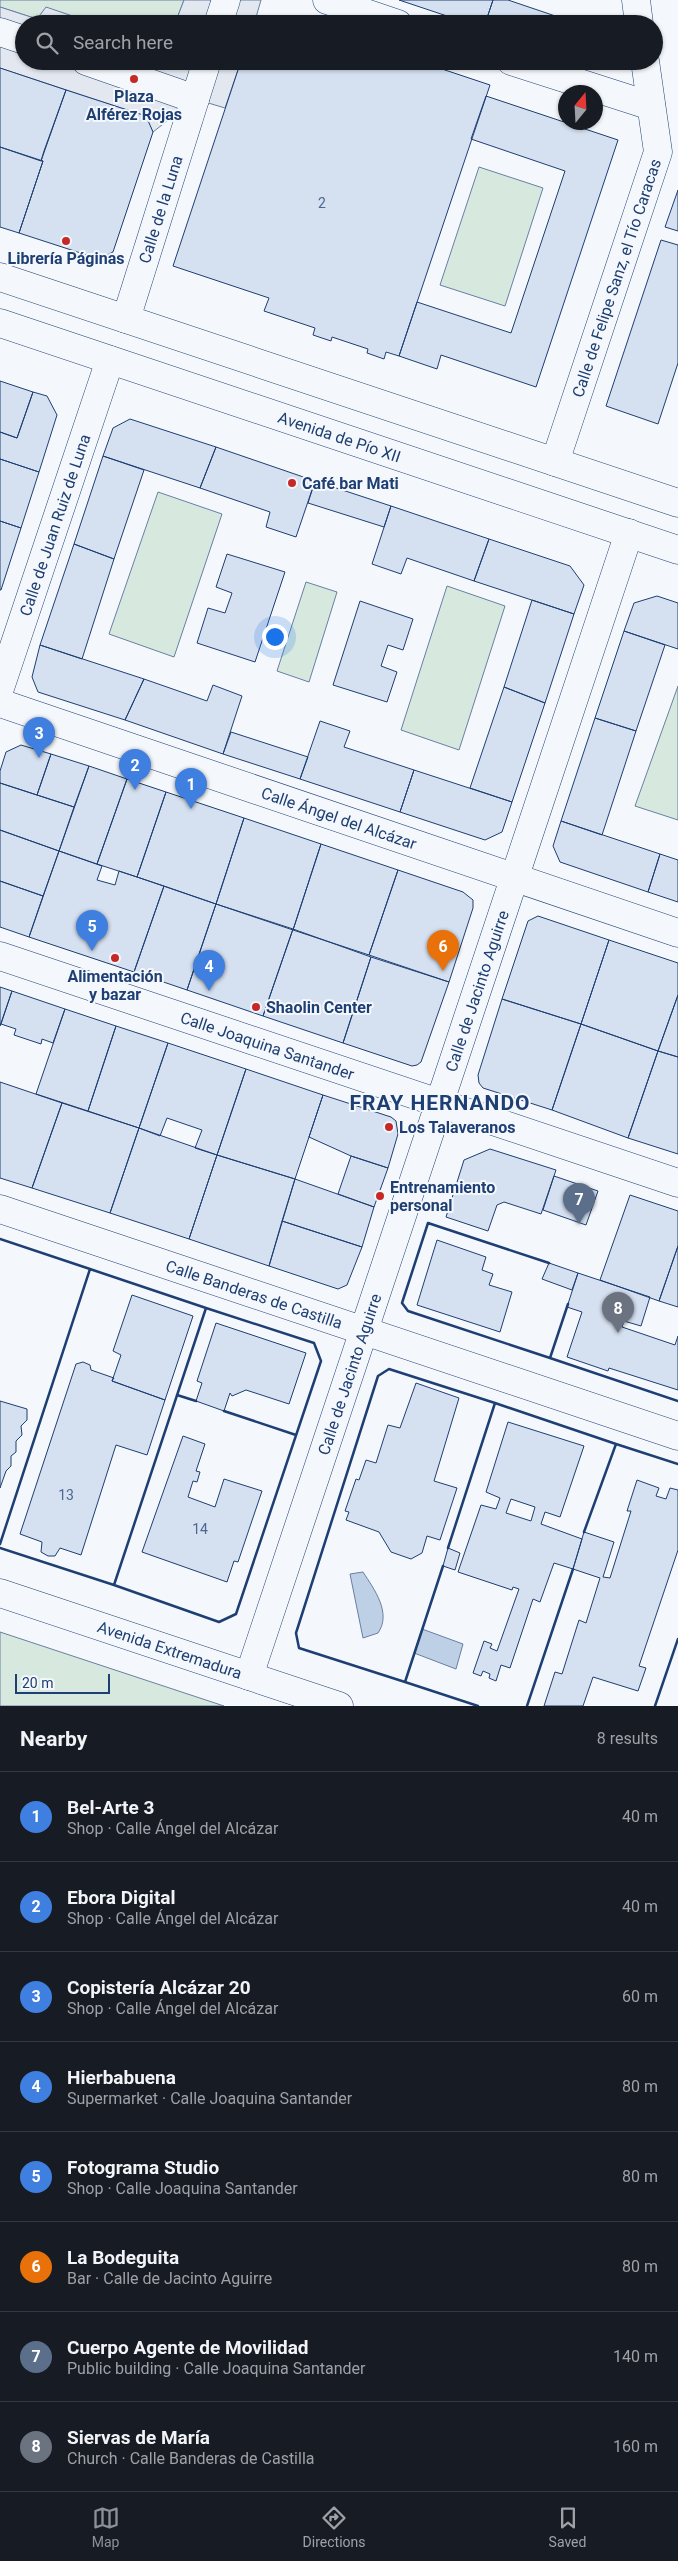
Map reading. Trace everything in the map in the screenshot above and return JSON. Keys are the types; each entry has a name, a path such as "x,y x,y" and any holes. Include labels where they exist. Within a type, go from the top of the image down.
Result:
{"street":[{"path":"221,15 226,0"},
{"path":"327,0 371,15"},
{"path":"636,0 638,15"},
{"path":"0,32 15,37"},
{"path":"113,70 195,98 204,70"},
{"path":"539,70 651,106"},
{"name":"Calle de Felipe Sanz, el Tío Caracas","path":"555,462 658,152 645,70"},
{"name":"Calle de la Luna","path":"126,319 195,98"},
{"path":"0,277 678,503"},
{"name":"Avenida de Pío XII","path":"0,323 678,550"},
{"name":"Calle de Juan Ruiz de Luna","path":"0,688 110,360"},
{"name":"Calle de Jacinto Aguirre","path":"249,1676 362,1331 440,1103 629,533"},
{"name":"Calle Ángel del Alcázar","path":"0,703 514,879 678,933"},
{"name":"Calle Joaquina Santander","path":"0,956 678,1183"},
{"name":"Calle Banderas de Castilla","path":"0,1209 678,1436"},
{"name":"Avenida Extremadura","path":"0,1593 340,1706"}],"shaded area":[{"path":"0,0 184,0 178,15 68,15 46,8 40,15 25,15 0,7"},
{"path":"184,0 261,0 257,15 178,15"},
{"name":"Plaza Alférez Rojas","path":"0,7 25,15 15,15 15,70 238,70 225,108 195,99 153,132 145,116 0,68"},
{"name":"Plaza Alférez Rojas","path":"46,7 70,15 40,15"},
{"path":"479,167 543,188 505,306 440,285"},
{"path":"158,492 222,514 174,657 109,634"},
{"path":"306,582 337,592 309,682 277,671"},
{"path":"447,586 505,606 459,750 401,730"},
{"path":"678,686 678,820 635,806"},
{"path":"0,1632 224,1706 0,1706"}],"water":[{"path":"363,1572 380,1601 383,1617 378,1633 363,1638 350,1574"},
{"path":"422,1629 463,1644 456,1669 414,1653"}],"building":[{"path":"399,0 493,0 488,15 444,15"},
{"path":"493,0 508,0 552,15 488,15"},
{"path":"0,68 66,90 41,161 0,147"},
{"path":"238,70 445,70 490,85 399,356 386,352 384,359 367,353 368,349 332,337 331,341 313,335 315,328 264,311 269,298 173,266"},
{"path":"66,90 146,116 153,132 113,252 99,259 19,233 43,161 41,161 44,151"},
{"path":"486,96 558,120 558,130 588,130 618,140 536,387 441,355 437,369 399,356 417,302 511,333 565,171 471,139"},
{"path":"0,147 43,161 19,233 0,227"},
{"path":"678,190 678,231 665,227"},
{"path":"661,240 678,245 678,363 658,424 606,406"},
{"path":"0,381 33,392 17,438 0,432"},
{"path":"33,392 47,396 57,415 39,472 0,459 0,432 17,438"},
{"path":"130,419 216,447 200,488 103,456 113,428"},
{"path":"216,447 315,481 296,537 266,527 270,512 200,488"},
{"path":"103,456 144,470 114,559 74,544"},
{"path":"0,459 39,472 21,528 0,521"},
{"path":"315,481 391,506 384,527 308,503"},
{"path":"391,506 489,539 474,581 407,558 401,574 372,564"},
{"path":"0,521 21,528 1,590 0,590"},
{"path":"489,539 570,566 584,585 574,614 474,581"},
{"path":"74,544 114,559 82,659 40,645"},
{"path":"227,554 285,572 255,662 197,643 208,608 225,613 232,593 216,587"},
{"path":"657,596 678,603 678,649 624,631 634,603"},
{"path":"532,600 574,614 545,703 504,687"},
{"path":"360,601 413,619 403,650 388,645 381,666 397,672 387,702 333,685"},
{"path":"624,631 665,645 636,731 595,718"},
{"path":"40,645 144,679 125,720 38,692 32,677"},
{"path":"144,679 207,701 213,685 242,696 223,754 125,720"},
{"path":"504,687 545,703 512,802 470,788"},
{"path":"595,718 636,731 602,835 561,821"},
{"path":"320,721 350,731 344,747 414,770 400,812 300,779"},
{"path":"231,732 308,757 300,779 223,754"},
{"path":"21,745 51,754 37,795 0,783 0,771 6,752"},
{"path":"51,754 89,766 74,807 37,795"},
{"path":"89,766 127,779 97,864 59,851"},
{"path":"414,770 512,802 502,832 485,840 400,812"},
{"path":"127,779 166,792 137,877 97,864"},
{"path":"0,783 74,807 59,851 0,830"},
{"path":"166,792 244,818 216,904 137,877"},
{"path":"244,818 321,844 293,930 216,904"},
{"path":"561,821 660,854 648,892 560,862 553,846"},
{"path":"0,830 59,851 43,896 0,881"},
{"path":"321,844 398,870 369,955 293,930"},
{"path":"59,851 102,866 97,880 115,885 119,871 164,886 134,972 29,937"},
{"path":"660,854 678,860 678,902 648,892"},
{"path":"398,870 463,892 473,900 473,908 449,982 369,955"},
{"path":"0,881 43,896 29,937 0,927"},
{"path":"164,886 216,904 187,990 134,972"},
{"path":"216,904 293,929 263,1016 187,990"},
{"path":"538,916 609,940 581,1024 502,999 528,921"},
{"path":"293,929 371,957 343,1043 263,1016"},
{"path":"609,940 678,963 678,995 658,1051 581,1024"},
{"path":"371,957 449,982 421,1062 417,1065 412,1066 343,1043"},
{"path":"0,987 12,991 0,1026"},
{"path":"12,991 65,1009 53,1043 42,1039 41,1044 14,1035 16,1029 1,1024"},
{"path":"678,995 678,1057 658,1051"},
{"path":"502,999 581,1024 552,1110 483,1088 479,1083 478,1075"},
{"path":"65,1009 116,1026 88,1111 36,1094"},
{"path":"581,1024 658,1051 628,1138 552,1110"},
{"path":"116,1026 168,1043 139,1128 88,1111"},
{"path":"168,1043 246,1069 217,1155 195,1148 202,1130 167,1118 160,1136 139,1128"},
{"path":"658,1051 678,1057 678,1154 628,1138"},
{"path":"246,1069 323,1095 295,1179 217,1155"},
{"path":"0,1082 62,1103 32,1188 0,1178"},
{"path":"323,1095 391,1117 396,1121 398,1134 388,1168 351,1156 309,1137"},
{"path":"62,1103 139,1128 110,1213 32,1188"},
{"path":"139,1128 217,1155 189,1239 110,1213"},
{"path":"490,1149 556,1170 541,1214 504,1202 497,1205 488,1231 446,1217 464,1160"},
{"path":"217,1155 295,1179 269,1266 189,1239"},
{"path":"351,1156 388,1168 374,1207 338,1194"},
{"path":"554,1176 598,1191 586,1225 543,1210"},
{"path":"295,1179 374,1207 362,1247 282,1221"},
{"path":"630,1195 678,1211 678,1246 659,1301 600,1280"},
{"path":"282,1221 362,1247 347,1285 338,1289 269,1266"},
{"path":"437,1240 486,1257 482,1270 493,1274 489,1285 512,1292 500,1332 417,1305"},
{"path":"678,1246 678,1307 659,1301"},
{"path":"549,1263 578,1273 572,1290 542,1279"},
{"path":"578,1273 650,1297 641,1326 624,1321 622,1327 675,1345 678,1336 678,1390 609,1368 608,1371 567,1357 582,1312 567,1307"},
{"path":"132,1295 193,1316 165,1400 112,1381 121,1355 113,1351"},
{"path":"216,1323 306,1353 289,1404 246,1390 232,1396 230,1393 224,1411 196,1401 202,1383 197,1381"},
{"path":"83,1362 90,1365 91,1370 114,1378 112,1381 165,1400 147,1455 116,1445 81,1555 60,1548 55,1556 48,1556 41,1552 42,1542 20,1534 76,1364"},
{"path":"416,1383 459,1398 434,1481 457,1488 440,1540 427,1536 422,1553 411,1559 391,1552 379,1532 346,1520 349,1512 345,1511 356,1479 359,1480 366,1460 376,1463 388,1425 400,1428"},
{"path":"0,1401 27,1409 27,1420 21,1426 22,1435 16,1441 16,1452 11,1456 11,1466 6,1471 0,1488"},
{"path":"508,1422 584,1446 560,1517 545,1512 541,1524 582,1539 573,1569 554,1563 540,1602 533,1599 510,1668 501,1665 496,1681 489,1678 490,1674 483,1671 481,1676 473,1673 484,1641 492,1644 490,1648 497,1651 519,1589 513,1587 512,1590 458,1572 481,1505 496,1509 500,1498 486,1492","holes":["511,1499 535,1507 531,1521 506,1513"]},
{"path":"183,1436 205,1444 196,1471 200,1472 197,1482 193,1481 188,1497 215,1507 224,1479 262,1491 238,1562 234,1561 227,1582 142,1552"},
{"path":"637,1480 659,1488 656,1496 666,1499 670,1488 678,1490 678,1550 639,1666 646,1668 638,1691 593,1677 583,1706 544,1706 555,1672 562,1674 579,1620 586,1623 600,1578 573,1569 584,1532 614,1542 603,1577 610,1578 631,1511 627,1511"},
{"path":"448,1548 460,1553 455,1570 443,1566"}],"wall":[{"path":"549,1263 428,1223 402,1303 408,1311 550,1358 568,1304"},
{"path":"0,1239 90,1269"},
{"path":"0,1544 90,1269 206,1308 114,1585 0,1548"},
{"path":"114,1585 219,1622 236,1614 321,1361 314,1343 206,1308"},
{"path":"550,1358 678,1401"},
{"path":"405,1682 299,1648 296,1633 378,1376 389,1369 495,1403"},
{"path":"177,1395 196,1401"},
{"path":"448,1548 495,1403 616,1444"},
{"path":"224,1411 296,1435"},
{"path":"584,1532 616,1444 678,1464"},
{"path":"443,1566 405,1682 478,1706"},
{"path":"527,1706 573,1569"},
{"path":"655,1706 678,1639"}],"place":[{"name":"Plaza Alférez Rojas","path":"134,79"},
{"name":"Librería Páginas","path":"66,241"},
{"name":"Café bar Mati","path":"292,483"},
{"name":"Copistería Alcázar 20","path":"39,758"},
{"name":"Ebora Digital","path":"135,790"},
{"name":"Bel-Arte 3","path":"191,809"},
{"name":"Fotograma Studio","path":"92,951"},
{"name":"Alimentación y bazar","path":"115,958"},
{"name":"La Bodeguita","path":"443,971"},
{"name":"Hierbabuena","path":"209,991"},
{"name":"Shaolin Center","path":"256,1007"},
{"name":"Los Talaveranos","path":"389,1127"},
{"name":"Entrenamiento personal","path":"380,1196"},
{"name":"Cuerpo Agente de Movilidad","path":"579,1224"},
{"name":"Siervas de María","path":"618,1333"}],"district":[{"name":"FRAY HERNANDO","path":"440,1103"}]}
